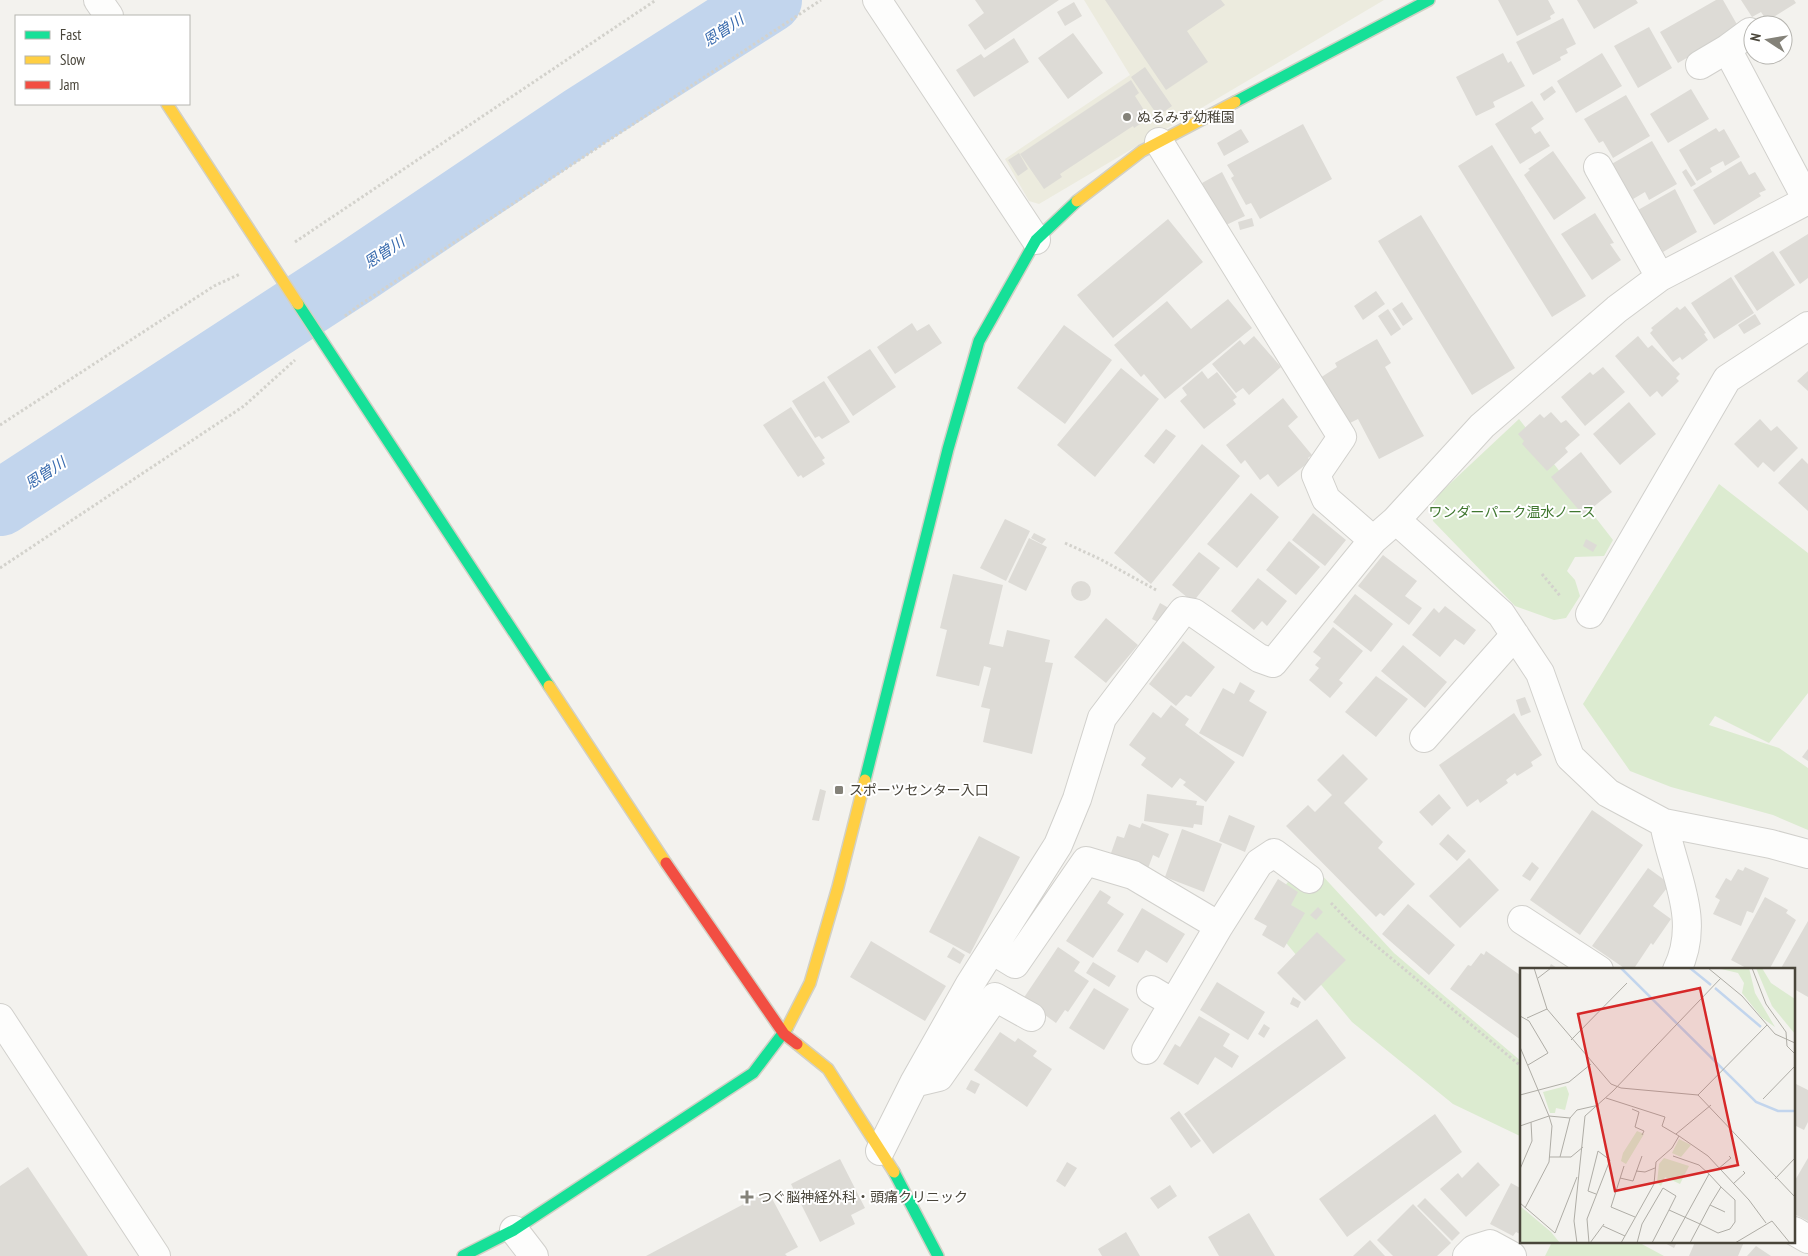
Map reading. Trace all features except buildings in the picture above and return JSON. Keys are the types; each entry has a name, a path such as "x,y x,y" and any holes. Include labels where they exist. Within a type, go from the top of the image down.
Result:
{"street":[{"path":"98,0 108,15"},
{"path":"877,0 1036,240"},
{"path":"463,1256 514,1230 753,1073 784,1034 810,984 836,896 948,449 979,341 1036,240 1080,198 1142,151 1429,0"},
{"path":"1700,65 1728,50 1743,38"},
{"path":"880,1151 914,1083 970,984 1066,829 1102,718 1182,611 1194,613 1259,658 1273,663 1373,540 1396,520 1482,426 1617,309 1660,277 1807,200 1728,50"},
{"path":"168,105 641,826 784,1034 828,1069 880,1151 929,1250"},
{"path":"1158,142 1342,437 1316,476 1326,499 1373,540"},
{"path":"1598,167 1660,277"},
{"path":"1590,614 1727,379 1808,326"},
{"path":"1396,520 1501,614 1540,674 1570,756 1608,793 1664,824 1771,844 1808,854"},
{"path":"1424,738 1515,635"},
{"path":"1664,824 1668,846 1681,878 1688,926 1678,968"},
{"path":"1146,1050 1162,997 1219,926 1259,863 1274,853 1309,880"},
{"path":"992,950 1014,964 1086,861 1133,875 1219,926"},
{"path":"1522,920 1596,968"},
{"path":"914,1083 938,1077 995,997 1031,1017"},
{"path":"0,1018 156,1256"},
{"path":"514,1230 534,1256"},
{"path":"1796,1232 1808,1239"},
{"path":"1467,1256 1474,1249 1490,1244 1512,1256"}],"path":[{"path":"0,425 214,286 270,259 656,0"},
{"path":"0,568 244,406 358,306 821,0"},
{"path":"1064,543 1176,601 1182,611"},
{"path":"1309,880 1356,929 1520,1065"}],"shaded area":[{"name":"ぬるみず幼稚園","path":"1084,0 1384,0 1039,204 1029,201 1005,159 1130,75"}],"green space":[{"name":"ワンダーパーク温水ノース","path":"1519,419 1613,540 1604,556 1575,557 1567,571 1575,580 1580,596 1566,618 1554,620 1515,606 1433,521 1432,506 1439,494"},
{"path":"1719,484 1808,553 1808,693 1769,743 1715,716 1709,725 1779,748 1808,768 1808,830 1773,815 1671,787 1630,771 1583,704"},
{"path":"1306,858 1394,953 1520,1060 1520,1136 1453,1104 1352,1022 1263,915"},
{"path":"1551,1244 1642,1244 1664,1256 1545,1256"}],"waterway":[{"name":"恩曽川","path":"0,503 355,272 582,119 769,0"}],"traffic: fast":[{"path":"1235,102 1429,0"},
{"path":"865,780 948,449 979,341 1036,240 1077,201"},
{"path":"298,304 549,686"},
{"path":"463,1256 514,1230 753,1073 787,1028"},
{"path":"894,1172 938,1256"}],"traffic: slow":[{"path":"1077,201 1142,151 1235,102"},
{"path":"168,105 298,304"},
{"path":"549,686 666,863"},
{"path":"787,1028 810,983 838,887 865,780"},
{"path":"797,1044 828,1069 894,1172"}],"traffic: jam":[{"path":"666,863 784,1034 797,1044"}],"place":[{"name":"ぬるみず幼稚園","path":"1127,117"},
{"name":"スポーツセンター入口","path":"839,790"},
{"name":"つぐ脳神経外科・頭痛クリニック","path":"747,1197"}]}
